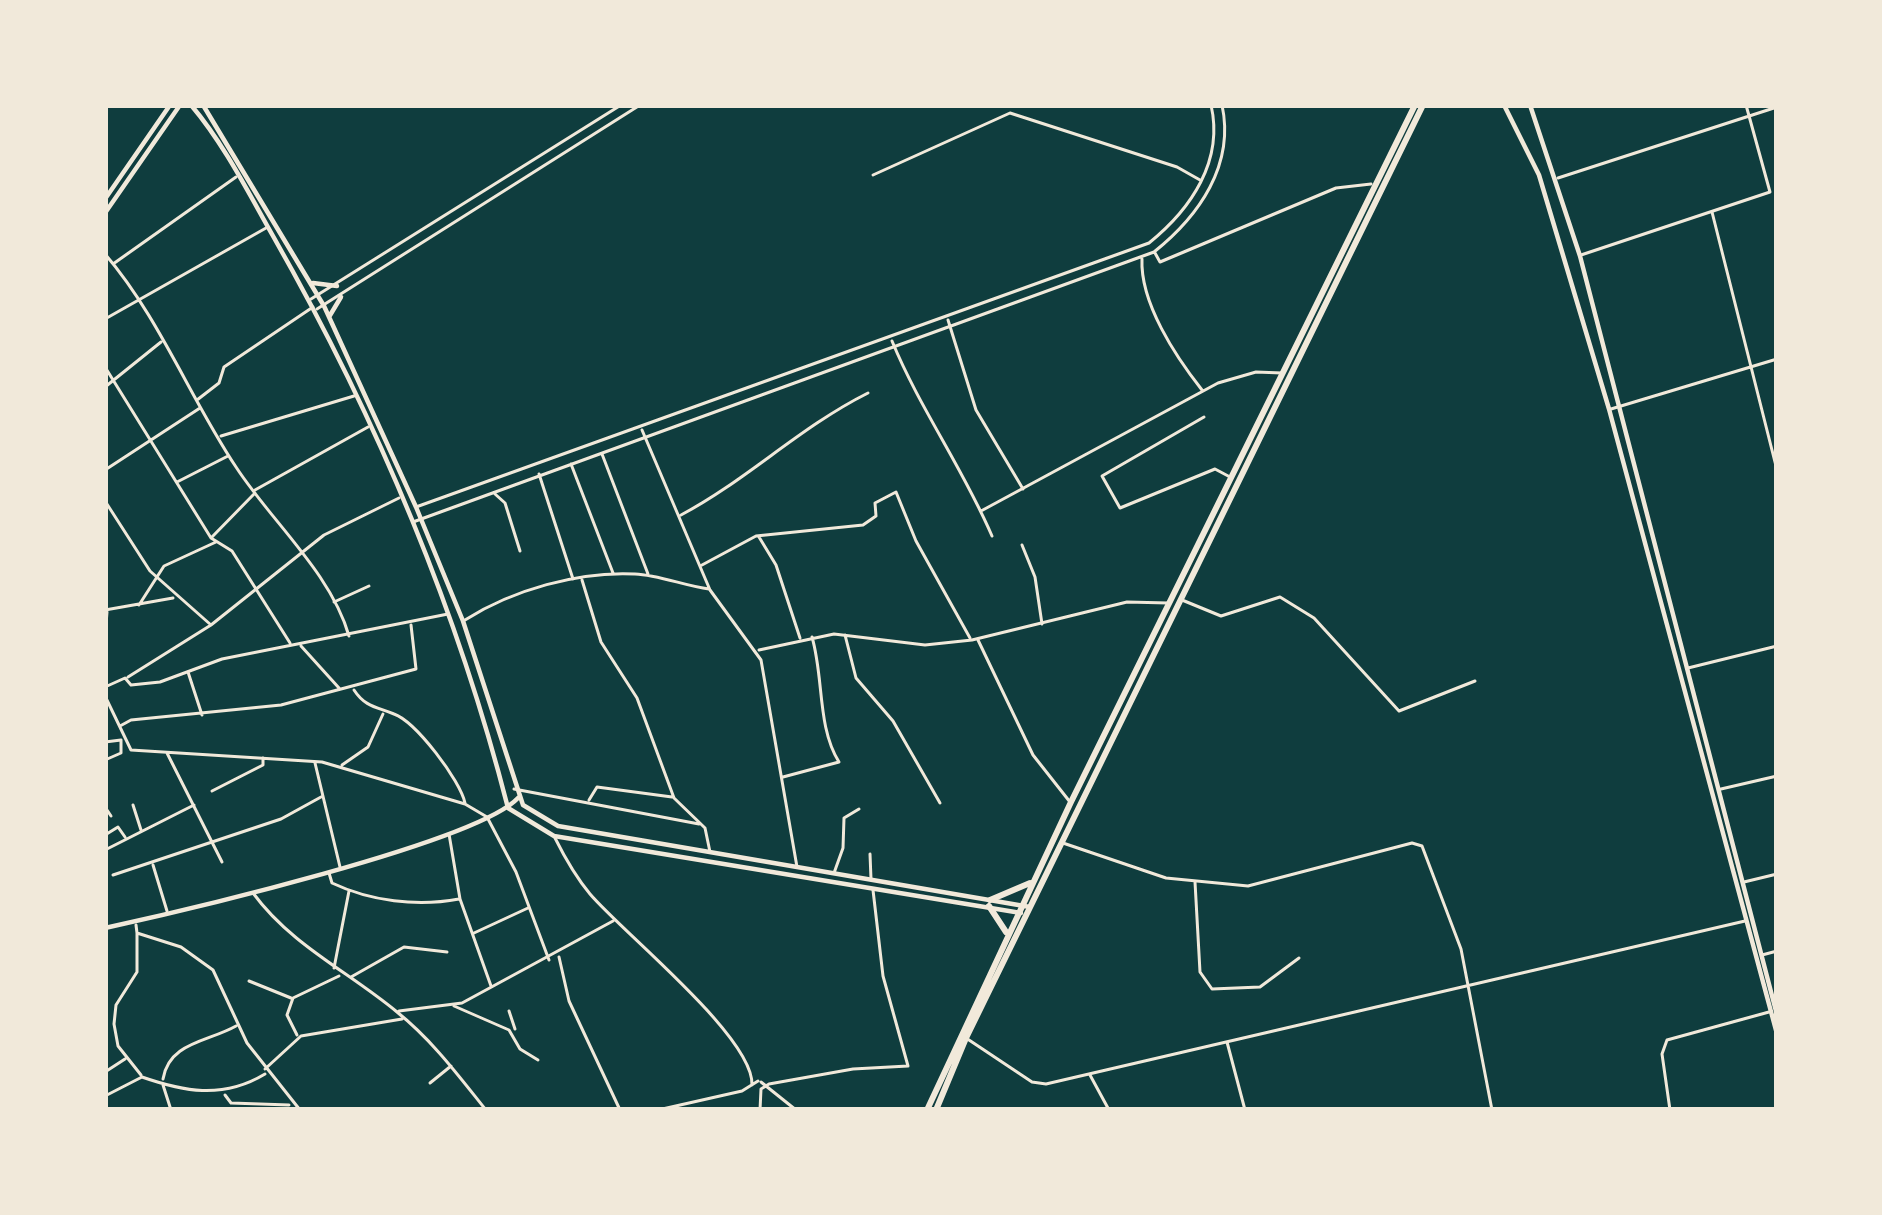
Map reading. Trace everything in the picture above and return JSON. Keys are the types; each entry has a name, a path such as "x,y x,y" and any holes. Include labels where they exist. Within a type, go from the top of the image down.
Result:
{"main road":[{"path":"105,199 170,105"},
{"path":"105,213 181,105"},
{"path":"190,105 312,306 406,509 450,614 508,808 554,836 1024,910"},
{"path":"202,105 324,305 463,621 518,798 558,826 872,884"},
{"path":"927,1110 1071,802 1419,105"},
{"path":"936,1110 1024,910 1419,105"},
{"path":"1504,105 1540,175 1774,1013"},
{"path":"1533,106 1580,256 1721,789 1777,1034"},
{"path":"310,282 337,286"},
{"path":"329,317 341,296"},
{"path":"105,928 328,871 449,832 508,808 518,798"},
{"path":"990,903 1033,881"},
{"path":"990,903 1007,935"}],"street":[{"path":"196,401 219,383 224,367 312,306 318,296 621,105"},
{"path":"312,306 341,296 640,105"},
{"path":"997,105 1002,114"},
{"path":"406,509 1149,243 1172,224 1202,181 1213,155 1211,105"},
{"path":"412,523 1154,252 1180,231 1208,193 1223,158 1222,105"},
{"path":"1580,256 1774,190 1746,105"},
{"path":"1558,178 1777,107"},
{"path":"873,175 1002,114 1177,167 1202,181"},
{"path":"113,264 237,176"},
{"path":"1154,252 1160,262 1336,188 1376,185"},
{"path":"1712,212 1777,469"},
{"path":"105,319 268,228"},
{"path":"105,254 138,299 229,456 333,603 350,636"},
{"path":"1142,257 1142,274 1163,327 1203,392"},
{"path":"947,318 976,410 1023,489"},
{"path":"891,338 923,415 992,536"},
{"path":"105,388 163,341"},
{"path":"1609,409 1777,359"},
{"path":"105,368 214,539 232,551 291,645"},
{"path":"981,511 1203,392 1256,372 1284,373"},
{"path":"680,516 713,498 820,417 868,393"},
{"path":"218,437 354,396"},
{"path":"105,470 202,407"},
{"path":"1204,417 1102,476 1102,482 1120,508 1215,469 1231,478"},
{"path":"139,605 167,564 214,539 255,490 368,427"},
{"path":"641,427 710,590 757,650 798,868"},
{"path":"602,452 649,575"},
{"path":"177,482 229,456"},
{"path":"571,464 614,574"},
{"path":"539,474 574,581"},
{"path":"493,491 505,503 520,551"},
{"path":"701,566 756,536 863,525 876,516 875,503 896,492 916,541 974,639 1033,755 1071,802"},
{"path":"105,687 211,625 298,552 361,513 400,498"},
{"path":"105,501 155,577 211,625"},
{"path":"756,536 771,553 800,640"},
{"path":"1022,544 1035,577 1042,626"},
{"path":"463,621 505,598 614,574 649,575 710,590"},
{"path":"582,580 602,642 615,671 637,698 674,798 678,806 687,805 709,834 710,853"},
{"path":"333,603 369,586"},
{"path":"105,637 106,610 175,597"},
{"path":"1180,600 1221,616 1280,597 1314,619 1399,711 1475,681"},
{"path":"757,650 844,633 925,645 1042,626 1127,602 1169,603"},
{"path":"125,678 130,685 146,684 299,643 411,626 450,614"},
{"path":"118,727 131,720 281,705 416,669 411,626"},
{"path":"844,633 856,678 893,721 940,803"},
{"path":"782,778 839,762 826,733 824,687 812,638"},
{"path":"299,643 339,689"},
{"path":"1688,668 1777,646"},
{"path":"188,671 203,716"},
{"path":"352,687 362,701 396,715 430,747 457,783 465,804"},
{"path":"105,696 122,740 122,753 105,760"},
{"path":"341,766 368,747 383,712"},
{"path":"105,742 122,740"},
{"path":"122,740 130,750 315,761 465,804 487,817 549,960"},
{"path":"167,751 170,769 195,804 221,862"},
{"path":"212,791 263,765 263,756"},
{"path":"315,761 340,867"},
{"path":"1721,789 1777,776"},
{"path":"589,802 597,787 674,798"},
{"path":"514,789 701,825"},
{"path":"113,875 215,843 321,797"},
{"path":"105,850 195,804"},
{"path":"133,805 142,831"},
{"path":"105,806 111,816"},
{"path":"833,875 843,848 844,818 859,809"},
{"path":"105,835 118,827 126,839"},
{"path":"449,832 460,898 492,988"},
{"path":"554,836 577,878 659,968 678,977 754,1081"},
{"path":"1061,842 1166,878 1248,886 1412,842 1422,846 1472,987 1492,1110"},
{"path":"658,1110 754,1081 769,1084 853,1069 908,1066 883,976 870,854"},
{"path":"153,865 167,913"},
{"path":"328,871 332,883 349,891 413,904 460,898"},
{"path":"1741,883 1777,874"},
{"path":"1195,880 1200,972 1212,989 1260,987 1299,958"},
{"path":"333,969 349,891"},
{"path":"252,892 333,969 397,1011 452,1065 486,1110"},
{"path":"472,933 528,908"},
{"path":"397,1011 453,1006 559,955 615,919"},
{"path":"966,1038 1032,1082 1472,987 1747,920"},
{"path":"133,922 137,972 114,1012 116,1037 142,1077 224,1093 266,1071 298,1038 404,1018"},
{"path":"137,933 181,947 211,968 237,1025 266,1071 300,1110"},
{"path":"350,978 404,947 447,952"},
{"path":"1761,956 1777,952"},
{"path":"559,955 569,1001 620,1110"},
{"path":"298,1038 287,1015 293,998 341,975"},
{"path":"249,981 293,998"},
{"path":"453,1006 512,1030 526,1029"},
{"path":"509,1011 520,1049 538,1060"},
{"path":"1670,1110 1662,1054 1667,1040 1774,1013"},
{"path":"171,1110 163,1083 166,1063 185,1045 237,1025"},
{"path":"1227,1041 1245,1110"},
{"path":"105,1072 127,1058"},
{"path":"430,1083 452,1065"},
{"path":"1089,1073 1109,1110"},
{"path":"105,1096 142,1077"},
{"path":"760,1110 761,1089 769,1084"},
{"path":"769,1084 796,1110"},
{"path":"224,1093 231,1103 291,1104"}]}
